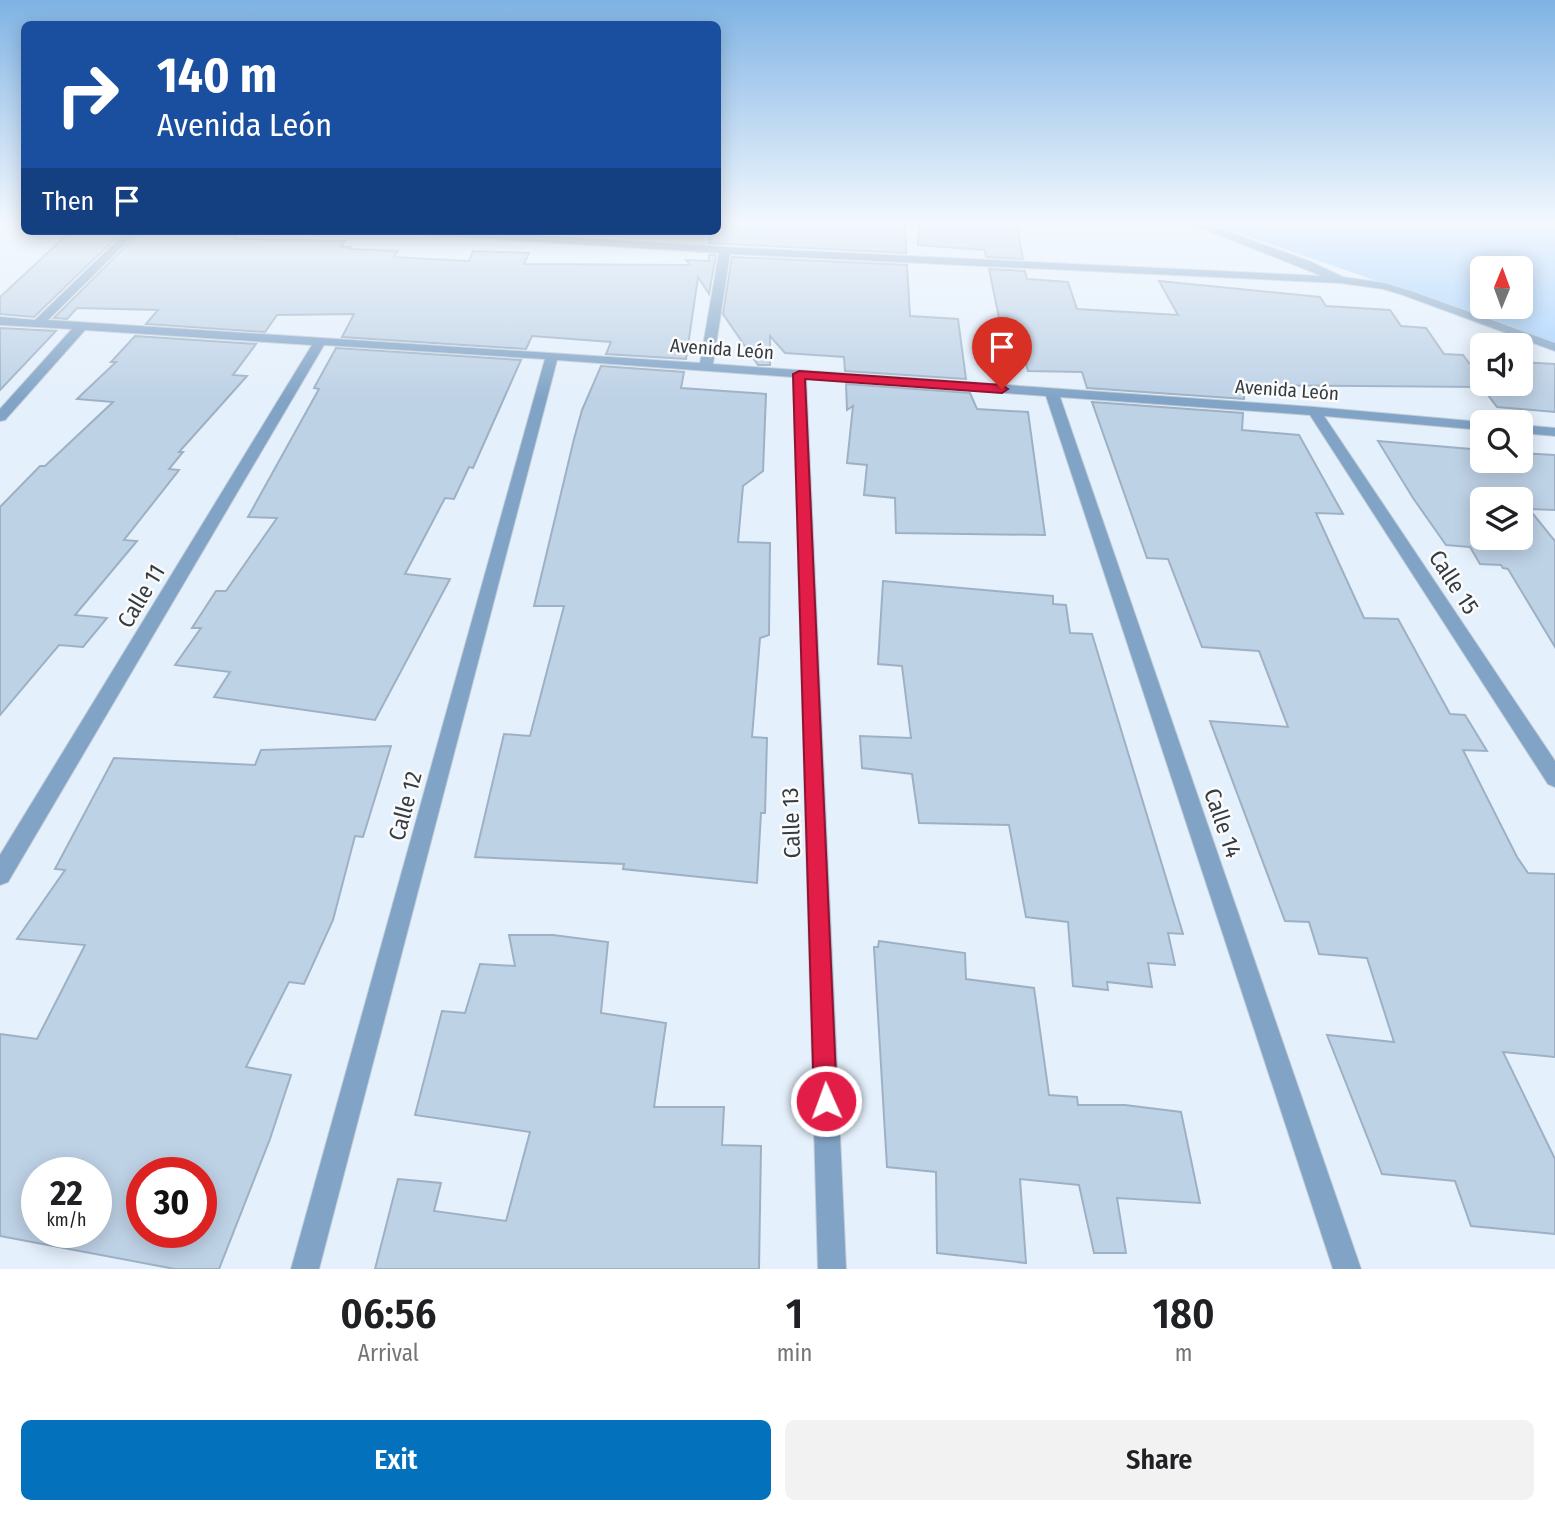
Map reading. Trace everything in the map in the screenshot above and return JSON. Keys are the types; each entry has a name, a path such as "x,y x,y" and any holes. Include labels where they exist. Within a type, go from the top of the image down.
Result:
{"street":[{"path":"38,323 82,280"},
{"path":"706,367 720,280"},
{"path":"1342,280 1384,286 1407,293 1555,347"},
{"name":"Avenida León","path":"0,320 552,356 1314,411 1470,425"},
{"path":"0,417 82,326"},
{"name":"Calle 11","path":"0,875 320,341"},
{"name":"Calle 12","path":"305,1269 552,356"},
{"name":"Calle 13","path":"799,374 832,1269"},
{"name":"Calle 14","path":"1052,393 1347,1269"},
{"name":"Calle 15","path":"1314,411 1555,778"},
{"path":"1533,430 1555,432"}],"shaded area":[{"path":"1374,280 1470,280 1470,313"},
{"path":"1533,280 1555,280 1555,343 1533,335 1533,333 1486,319 1533,319"}],"building":[{"path":"18,280 72,280 34,317 0,314 0,297"},
{"path":"92,280 698,280 686,359 606,354 611,342 532,336 526,349 342,337 354,314 277,315 265,332 146,324 158,310 77,308 67,319 54,318"},
{"path":"700,280 711,280 709,294"},
{"path":"728,280 908,280 910,316 958,319 966,379 845,371 844,357 785,353 770,336 770,365 758,365 723,314"},
{"path":"991,280 1068,282 1077,309 1178,315 1159,281 1320,297 1326,306 1390,310 1401,326 1426,328 1444,354 1463,355 1470,363 1470,387 1244,385 1244,399 1087,388 1082,372 1028,371 1019,338 1003,337"},
{"path":"0,328 56,331 0,390"},
{"path":"135,336 256,344 233,375 247,376 179,452 183,452 169,469 179,470 124,540 137,541 75,615 107,618 83,647 59,645 0,715 0,507 40,466 45,466 113,402 77,399 116,362 111,362"},
{"path":"336,348 521,360 473,468 469,467 454,499 445,498 405,574 450,579 375,720 214,697 230,672 175,665 201,628 192,628 216,591 226,591 277,518 248,517 319,389 314,388"},
{"path":"1533,363 1555,364 1555,412 1497,407 1489,396 1533,396"},
{"path":"601,366 684,372 681,388 766,394 763,471 743,486 738,542 770,543 769,635 760,638 752,737 767,738 765,813 761,813 757,883 623,869 624,864 475,857 504,734 530,736 564,606 534,606 582,410"},
{"path":"846,384 970,393 977,409 1028,412 1045,535 896,533 895,498 864,495 867,465 847,463 853,406 847,410"},
{"path":"1092,402 1243,413 1242,430 1299,435 1343,514 1316,513 1364,618 1398,619 1450,714 1465,715 1487,751 1463,750 1517,857 1528,873 1555,874 1555,1057 1503,1052 1555,1159 1555,1234 1471,1226 1455,1181 1382,1174 1327,1035 1394,1042 1367,958 1319,954 1309,922 1285,921 1210,721 1288,727 1259,651 1202,647 1168,559 1147,558"},
{"path":"1378,441 1470,449 1470,473 1533,473 1533,454 1555,455 1555,510 1533,509 1533,487 1470,487 1470,547 1446,545"},
{"path":"1533,514 1555,541 1555,647 1508,569 1501,565 1480,564 1472,550 1533,550"},
{"path":"883,581 1053,596 1053,604 1066,605 1070,633 1092,634 1183,934 1168,933 1175,965 1148,963 1152,987 1107,982 1108,990 1073,986 1068,922 1026,917 1009,825 919,823 912,774 862,768 860,736 911,738 902,666 878,664"},
{"path":"391,746 363,837 355,836 333,920 304,984 289,982 246,1067 291,1075 270,1139 219,1269 175,1269 64,1248 112,1248 112,1157 21,1157 21,1240 0,1236 0,1034 37,1039 85,945 17,939 65,870 55,869 114,758 255,765 261,750"},
{"path":"509,935 553,935 608,942 601,1013 666,1023 654,1107 724,1107 722,1145 761,1146 759,1269 375,1269 398,1179 441,1183 434,1211 506,1221 530,1132 415,1115 442,1011 465,1013 480,964 515,966"},
{"path":"879,941 965,953 966,979 1034,988 1049,1095 1077,1097 1078,1105 1125,1105 1181,1112 1200,1203 1117,1198 1126,1253 1094,1253 1079,1185 1020,1179 1026,1263 937,1253 936,1172 887,1167 874,947 878,947"}],"route":[{"path":"826,1101 799,374 1002,389"}]}
